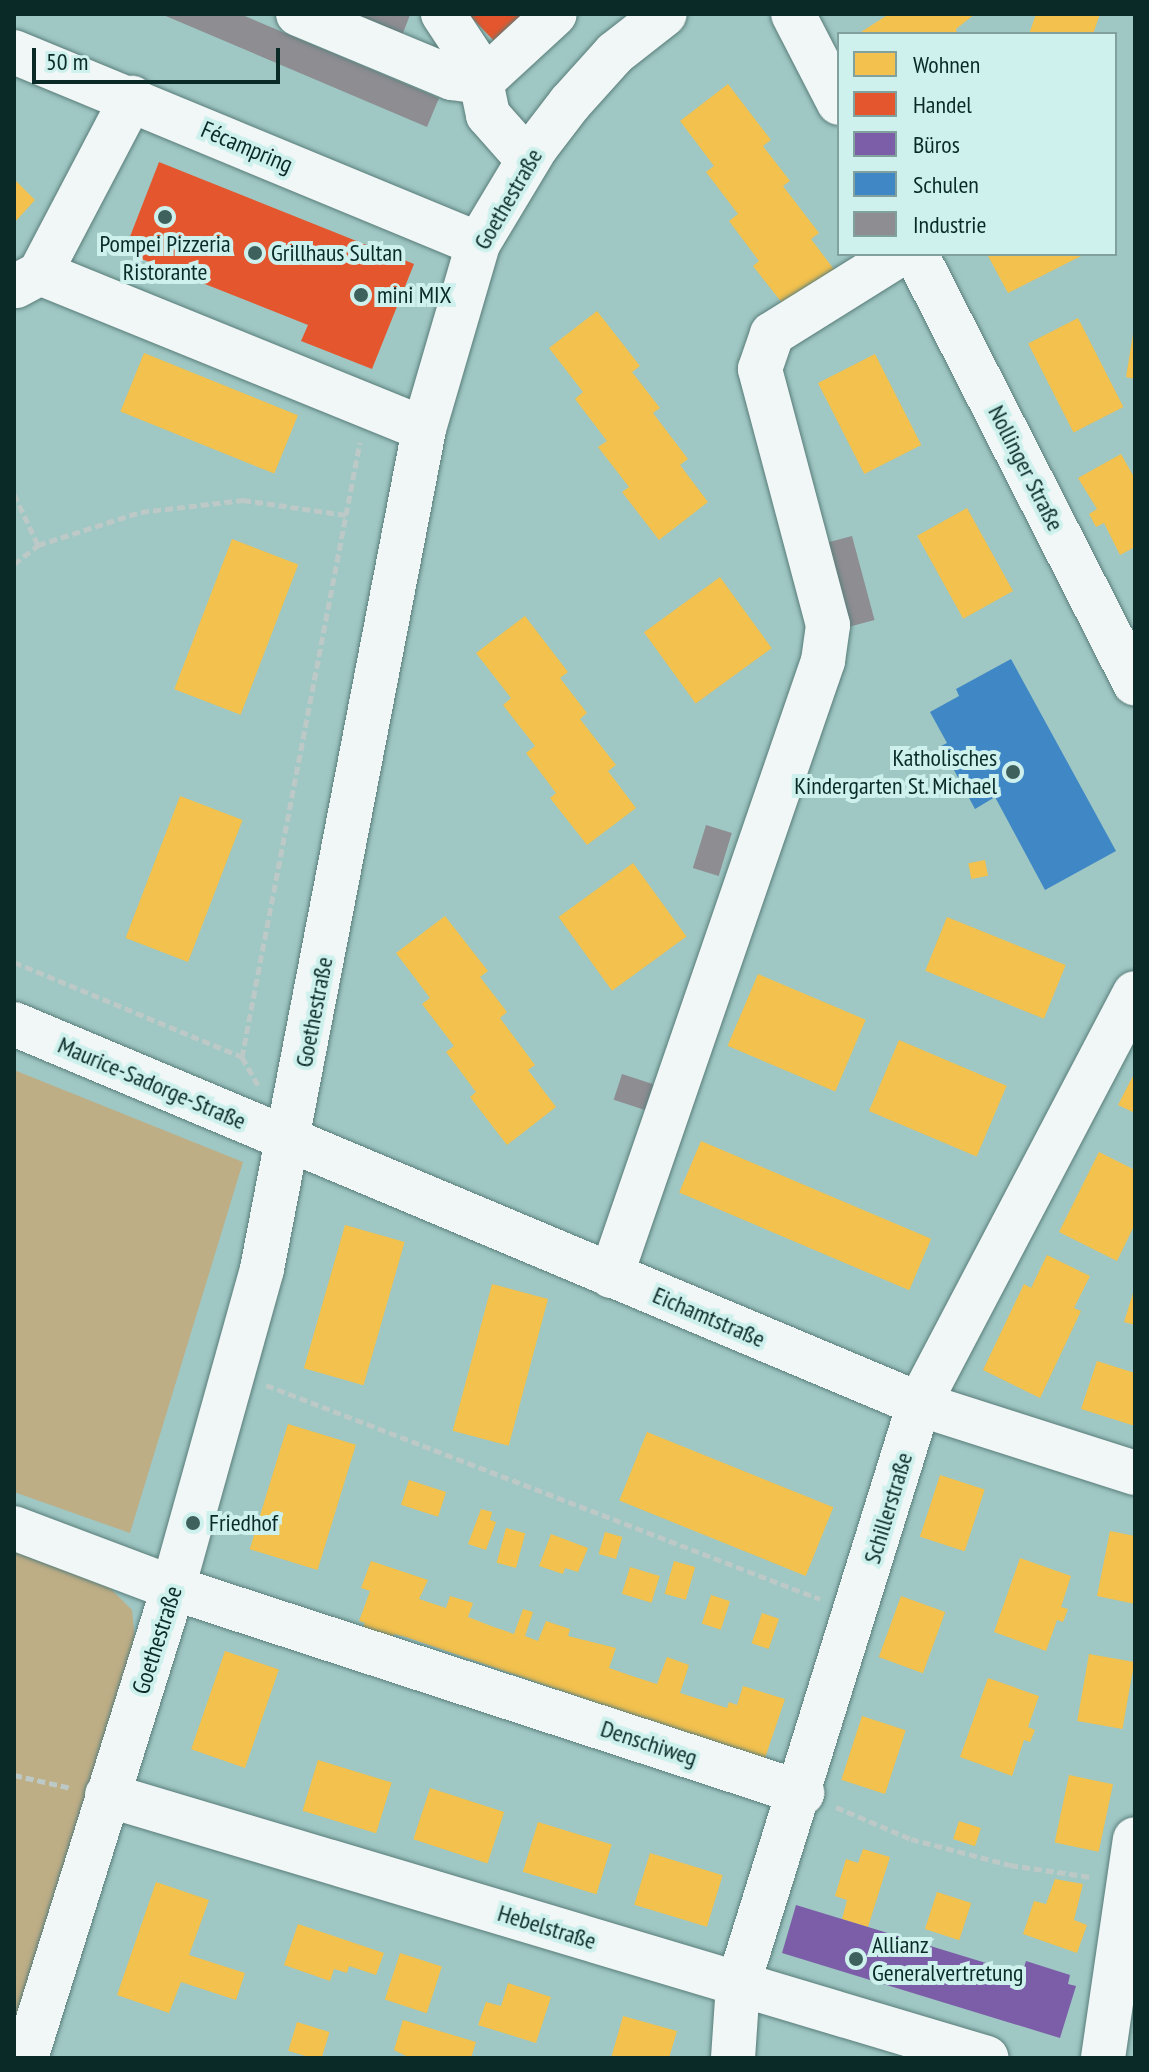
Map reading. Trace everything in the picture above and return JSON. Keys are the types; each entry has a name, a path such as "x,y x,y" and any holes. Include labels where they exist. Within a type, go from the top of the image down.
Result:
{"street":[{"path":"298,14 452,78 481,82"},
{"path":"443,14 478,67 488,115 528,160"},
{"path":"481,82 555,14"},
{"path":"793,14 837,99"},
{"name":"Goethestraße","path":"26,2058 173,1588 235,1373 290,1143 424,429 478,244 528,160 615,53 653,18"},
{"name":"Fécampring","path":"14,52 132,98 478,244"},
{"path":"132,98 27,280 424,429"},
{"path":"611,1276 823,661 828,625 760,369 772,334 897,256"},
{"name":"Nollinger Straße","path":"917,256 1135,683"},
{"name":"Schillerstraße","path":"733,2058 738,1985 802,1793 919,1404 1135,993"},
{"name":"Maurice-Sadorge-Straße","path":"14,1024 290,1143"},
{"name":"Eichamtstraße","path":"290,1143 919,1404 1135,1473"},
{"name":"Denschiweg","path":"14,1528 173,1588 802,1793"},
{"name":"Hebelstraße","path":"107,1795 987,2058"},
{"path":"1103,2058 1135,1839"}],"path":[{"path":"242,1057 367,406"},
{"path":"14,494 38,545"},
{"path":"14,564 38,545 141,512 243,500 346,515"},
{"path":"14,962 242,1057 263,1094"},
{"path":"235,1373 856,1613"},
{"path":"14,1775 107,1795"},
{"path":"802,1793 911,1839 1010,1865 1127,1882"}],"shaded area":[{"path":"14,1070 243,1162 130,1533 14,1492"},
{"path":"14,1550 110,1588 132,1610 135,1640 14,2037"}],"building: Wohnen":[{"path":"889,14 975,14 956,29 957,32 861,32"},
{"path":"1036,14 1100,14 1094,32 1030,32"},
{"path":"728,84 771,140 763,146 790,181 783,186 819,233 811,239 839,276 790,313 753,266 759,261 729,221 738,214 706,172 714,166 680,121"},
{"path":"14,179 35,200 14,223"},
{"path":"988,256 1081,256 1008,293"},
{"path":"597,311 640,366 632,372 660,408 653,413 688,459 680,465 708,502 659,540 622,492 629,487 598,447 607,441 575,399 583,392 549,348"},
{"path":"1078,318 1123,407 1074,433 1028,343"},
{"path":"1135,334 1135,379 1126,377"},
{"path":"144,353 298,415 274,474 120,411"},
{"path":"875,354 921,445 864,474 818,383"},
{"path":"1121,454 1135,479 1135,547 1120,555 1104,523 1096,527 1089,514 1097,509 1078,478"},
{"path":"967,508 1013,591 963,619 917,536"},
{"path":"232,539 298,564 241,715 174,689"},
{"path":"720,577 772,648 696,703 644,632"},
{"path":"525,616 568,672 560,678 587,713 580,719 616,765 608,771 636,808 587,845 550,798 556,793 526,753 535,746 503,705 511,698 476,653"},
{"path":"180,796 243,820 188,962 126,938"},
{"path":"985,860 988,876 971,879 968,863"},
{"path":"633,863 686,937 612,991 559,917"},
{"path":"445,916 488,971 480,977 507,1012 500,1018 535,1065 528,1070 556,1107 507,1145 470,1097 476,1092 446,1052 454,1046 422,1004 430,998 396,953"},
{"path":"947,917 1066,965 1044,1019 925,971"},
{"path":"758,974 866,1020 835,1092 728,1046"},
{"path":"899,1040 1007,1086 977,1157 869,1111"},
{"path":"1135,1072 1135,1113 1118,1105"},
{"path":"701,1141 931,1239 909,1290 679,1193"},
{"path":"1099,1152 1135,1170 1135,1224 1117,1261 1059,1232"},
{"path":"345,1225 405,1242 364,1385 304,1368"},
{"path":"1047,1255 1090,1276 1074,1308 1081,1311 1040,1398 983,1370 1024,1284 1031,1288"},
{"path":"492,1284 548,1299 509,1446 453,1431"},
{"path":"1135,1294 1135,1325 1124,1322"},
{"path":"1097,1361 1135,1373 1135,1426 1081,1409"},
{"path":"288,1424 356,1445 318,1570 250,1549"},
{"path":"647,1432 833,1507 806,1576 619,1501"},
{"path":"940,1475 985,1490 965,1551 920,1537"},
{"path":"409,1480 446,1492 438,1517 401,1505"},
{"path":"481,1509 492,1512 490,1520 496,1522 486,1550 468,1544"},
{"path":"506,1528 525,1533 516,1568 497,1563"},
{"path":"1110,1531 1135,1536 1135,1604 1097,1596"},
{"path":"605,1532 622,1537 616,1559 599,1554"},
{"path":"551,1534 588,1548 578,1572 565,1568 563,1574 539,1566"},
{"path":"1020,1558 1071,1576 1061,1607 1068,1609 1063,1622 1057,1620 1046,1651 994,1632"},
{"path":"371,1561 428,1580 419,1599 446,1608 450,1596 473,1603 468,1617 491,1626 514,1634 523,1609 533,1612 525,1636 538,1641 546,1621 570,1629 568,1636 616,1648 609,1668 632,1676 657,1684 667,1657 689,1665 680,1693 727,1708 729,1702 737,1705 743,1686 785,1699 764,1761 406,1637 394,1634 392,1639 362,1629 365,1623 359,1621 370,1591 361,1588"},
{"path":"674,1561 695,1567 686,1600 665,1594"},
{"path":"630,1567 660,1576 651,1603 622,1594"},
{"path":"711,1595 730,1601 721,1630 702,1624"},
{"path":"901,1596 945,1612 923,1673 879,1657"},
{"path":"762,1613 779,1619 769,1649 752,1643"},
{"path":"225,1651 279,1670 245,1768 191,1749"},
{"path":"1089,1654 1134,1662 1122,1729 1077,1721"},
{"path":"988,1678 1039,1696 1028,1727 1035,1730 1030,1742 1024,1740 1012,1776 960,1757"},
{"path":"862,1716 906,1730 885,1794 841,1780"},
{"path":"318,1760 392,1783 376,1833 303,1811"},
{"path":"1069,1775 1113,1784 1099,1852 1055,1842"},
{"path":"430,1788 504,1812 487,1863 413,1839"},
{"path":"959,1821 981,1828 975,1846 953,1839"},
{"path":"538,1822 612,1845 596,1894 523,1872"},
{"path":"863,1849 890,1857 868,1927 842,1919 847,1900 835,1896 846,1859 858,1863"},
{"path":"650,1853 723,1875 707,1927 634,1905"},
{"path":"1055,1879 1083,1884 1074,1920 1087,1925 1077,1953 1023,1934 1034,1901 1046,1904"},
{"path":"156,1882 209,1900 189,1955 245,1973 236,2000 181,1982 169,2013 117,1995"},
{"path":"937,1892 971,1903 959,1940 925,1929"},
{"path":"298,1924 384,1953 376,1975 349,1966 347,1973 334,1969 330,1981 284,1965"},
{"path":"400,1953 442,1967 427,2013 385,2000"},
{"path":"508,1983 551,1997 536,2043 478,2025 486,2002 501,2006"},
{"path":"623,2016 677,2031 669,2058 611,2058"},
{"path":"403,2020 476,2042 471,2058 410,2058 394,2050"},
{"path":"297,2022 330,2032 322,2058 288,2051"}],"building: Handel":[{"path":"468,14 535,14 499,46"},
{"path":"159,162 414,264 372,369 301,341 308,325 124,252"}],"building: Büros":[{"path":"796,1905 1022,1974 1026,1961 1070,1975 1068,1984 1076,1986 1060,2038 782,1953"}],"building: Schulen":[{"name":"Katholisches Kindergarten St. Michael","path":"1011,659 1116,851 1045,890 995,797 975,809 941,746 947,743 930,712 959,696 956,689"}],"building: Industrie":[{"path":"161,14 240,14 439,98 427,127"},
{"path":"330,14 408,14 410,15 399,43"},
{"path":"852,536 875,620 845,628 822,544"},
{"path":"706,825 732,833 719,876 693,868"},
{"path":"622,1074 653,1084 645,1110 614,1100"}],"place":[{"name":"Pompei Pizzeria Ristorante","path":"165,217"},
{"name":"Grillhaus Sultan","path":"255,253"},
{"name":"mini MIX","path":"361,295"},
{"name":"Katholisches Kindergarten St. Michael","path":"1013,772"},
{"name":"Friedhof","path":"193,1523"},
{"name":"Allianz Generalvertretung","path":"856,1959"}]}
